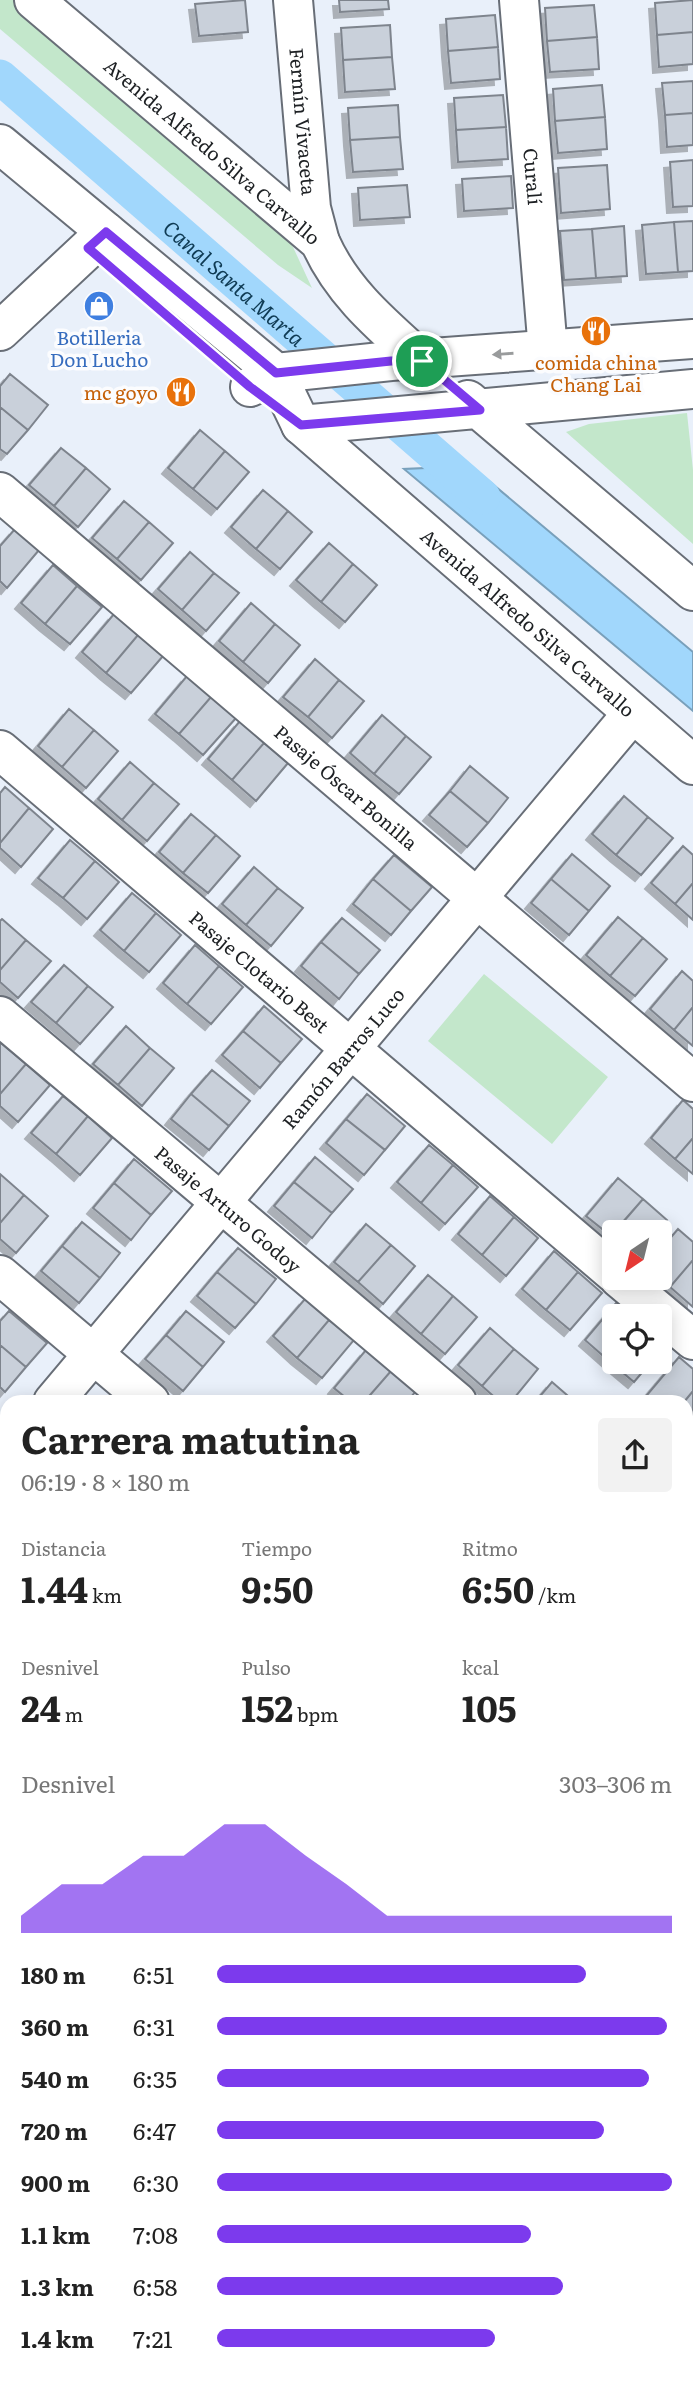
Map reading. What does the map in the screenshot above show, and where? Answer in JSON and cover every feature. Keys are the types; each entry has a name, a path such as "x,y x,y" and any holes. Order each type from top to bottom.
{"street":[{"name":"Avenida Alfredo Silva Carvallo","path":"34,0 63,13 320,242 330,265 407,361 463,411 693,591"},
{"name":"Fermín Vivaceta","path":"293,0 311,208 320,242"},
{"name":"Curalí","path":"519,0 548,351"},
{"name":"Avenida Alfredo Silva Carvallo","path":"0,144 97,240"},
{"name":"Avenida Alfredo Silva Carvallo","path":"0,176 97,240 275,377 301,425 693,765"},
{"path":"0,331 97,240"},
{"path":"275,377 407,361 693,339"},
{"path":"301,425 693,389"},
{"name":"Pasaje Óscar Bonilla","path":"0,492 693,1082"},
{"name":"Ramón Barros Luco","path":"59,1395 632,714"},
{"name":"Pasaje Clotario Best","path":"0,750 602,1263"},
{"name":"Pasaje Arturo Godoy","path":"0,1016 449,1395"},
{"path":"0,1275 141,1395"},
{"path":"633,1290 693,1340"}],"green space":[{"path":"0,0 17,0 273,219 293,247 312,288 278,265 0,29"},
{"path":"687,413 693,470 693,544 566,432 589,424"},
{"path":"484,974 608,1077 552,1144 428,1041"}],"water":[{"path":"471,466 693,652 693,711 404,469"}],"building":[{"path":"245,0 248,32 199,36 195,4"},
{"path":"339,0 388,0 389,9 340,12"},
{"path":"693,0 693,32 657,35 655,3"},
{"path":"594,5 597,37 547,41 545,8"},
{"path":"495,15 498,47 448,51 446,19"},
{"path":"390,25 392,57 343,60 341,28"},
{"path":"693,32 693,64 659,67 657,35"},
{"path":"597,37 599,69 550,72 547,41"},
{"path":"498,47 500,79 451,83 448,51"},
{"path":"392,57 395,89 345,92 343,60"},
{"path":"693,81 693,113 665,115 662,83"},
{"path":"602,85 605,117 555,121 553,89"},
{"path":"503,95 506,127 456,130 454,98"},
{"path":"398,105 400,137 350,140 348,108"},
{"path":"693,113 693,145 667,147 665,115"},
{"path":"605,117 607,149 558,153 555,121"},
{"path":"506,127 508,159 458,162 456,130"},
{"path":"400,137 403,169 353,172 350,140"},
{"path":"693,160 693,206 673,207 670,162"},
{"path":"607,165 610,209 561,213 558,168"},
{"path":"511,176 513,208 464,211 462,179"},
{"path":"407,185 410,217 360,220 358,188"},
{"path":"693,221 693,271 678,272 674,222"},
{"path":"674,222 678,272 646,274 642,225"},
{"path":"624,226 627,276 596,278 592,229"},
{"path":"592,229 596,278 564,280 560,231"},
{"path":"10,374 48,405 28,430 0,407 0,386"},
{"path":"0,407 28,430 7,454 0,449"},
{"path":"200,430 225,451 193,489 168,468"},
{"path":"61,448 86,468 54,506 29,485"},
{"path":"225,451 249,472 217,509 193,489"},
{"path":"86,468 110,489 78,527 54,506"},
{"path":"263,490 288,511 256,549 231,527"},
{"path":"124,501 149,522 117,559 92,538"},
{"path":"288,511 312,532 280,569 256,549"},
{"path":"149,522 173,543 141,580 117,559"},
{"path":"15,529 39,550 7,588 0,581 0,546"},
{"path":"329,543 353,564 321,602 296,580"},
{"path":"190,552 214,573 182,610 158,589"},
{"path":"353,564 377,585 345,622 321,602"},
{"path":"53,565 77,586 45,624 21,603"},
{"path":"214,573 239,593 206,631 182,610"},
{"path":"77,586 102,607 70,644 45,624"},
{"path":"251,603 275,624 243,662 219,641"},
{"path":"114,614 138,635 106,673 82,652"},
{"path":"275,624 300,645 268,683 243,662"},
{"path":"138,635 163,656 131,693 106,673"},
{"path":"315,659 339,680 308,717 283,697"},
{"path":"187,676 211,697 179,734 155,714"},
{"path":"339,680 364,701 332,738 308,717"},
{"path":"211,697 236,718 203,755 179,734"},
{"path":"69,709 94,730 62,767 38,746"},
{"path":"382,715 406,736 374,774 350,753"},
{"path":"240,721 264,743 232,780 208,759"},
{"path":"94,730 118,751 86,788 62,767"},
{"path":"406,736 431,757 399,794 374,774"},
{"path":"264,743 288,763 256,801 232,780"},
{"path":"130,762 154,783 122,820 98,799"},
{"path":"470,766 508,798 488,823 450,791"},
{"path":"154,783 179,804 147,841 122,820"},
{"path":"5,787 29,808 0,843 0,793"},
{"path":"450,791 488,823 467,847 429,815"},
{"path":"624,796 648,817 616,855 592,834"},
{"path":"29,808 53,829 21,867 0,848 0,843"},
{"path":"191,814 216,835 183,873 159,852"},
{"path":"648,817 673,838 641,875 616,855"},
{"path":"216,835 240,856 208,893 183,873"},
{"path":"70,840 95,861 63,898 38,878"},
{"path":"683,846 693,855 693,883 675,904 651,883"},
{"path":"572,854 610,886 589,911 551,879"},
{"path":"394,855 432,887 411,911 373,879"},
{"path":"95,861 119,882 87,919 63,898"},
{"path":"254,867 278,888 246,925 222,904"},
{"path":"373,879 411,911 391,935 353,904"},
{"path":"551,879 589,911 569,935 531,903"},
{"path":"693,883 693,920 675,904"},
{"path":"278,888 303,908 271,946 246,925"},
{"path":"132,893 156,913 124,951 100,930"},
{"path":"156,913 181,935 149,972 124,951"},
{"path":"618,917 643,938 610,976 586,955"},
{"path":"342,918 380,950 359,974 321,942"},
{"path":"2,919 26,940 0,970 0,921"},
{"path":"643,938 667,959 635,996 610,976"},
{"path":"26,940 51,961 18,998 0,982 0,970"},
{"path":"321,942 359,974 339,999 301,966"},
{"path":"195,945 219,966 187,1004 163,983"},
{"path":"64,965 88,986 56,1023 31,1002"},
{"path":"219,966 243,987 211,1024 187,1004"},
{"path":"682,971 693,981 693,1007 674,1030 650,1009"},
{"path":"88,986 113,1007 80,1044 56,1023"},
{"path":"264,1006 302,1039 281,1063 243,1031"},
{"path":"693,1007 693,1046 674,1030"},
{"path":"126,1026 150,1048 118,1085 93,1064"},
{"path":"243,1031 281,1063 260,1088 222,1055"},
{"path":"0,1044 26,1064 0,1094"},
{"path":"150,1048 174,1068 142,1106 118,1085"},
{"path":"26,1064 50,1085 18,1122 0,1106 0,1094"},
{"path":"212,1070 250,1101 229,1126 191,1094"},
{"path":"191,1094 229,1126 209,1150 171,1119"},
{"path":"367,1094 405,1126 385,1150 346,1119"},
{"path":"63,1096 88,1116 56,1154 31,1133"},
{"path":"683,1100 693,1109 693,1138 675,1159 651,1138"},
{"path":"88,1116 112,1138 80,1175 56,1154"},
{"path":"346,1119 385,1150 364,1175 326,1143"},
{"path":"693,1138 693,1174 675,1159"},
{"path":"429,1145 453,1165 421,1203 397,1182"},
{"path":"315,1157 353,1189 332,1213 294,1182"},
{"path":"134,1159 172,1191 151,1215 114,1183"},
{"path":"453,1165 478,1187 445,1224 421,1203"},
{"path":"0,1174 24,1195 0,1223"},
{"path":"618,1178 643,1199 625,1220 602,1220 602,1229 586,1216"},
{"path":"294,1182 332,1213 312,1238 274,1206"},
{"path":"114,1183 151,1215 131,1240 93,1208"},
{"path":"24,1195 48,1216 16,1253 0,1239 0,1223"},
{"path":"490,1196 514,1217 482,1255 458,1234"},
{"path":"643,1199 667,1220 625,1220"},
{"path":"514,1217 538,1238 506,1276 482,1255"},
{"path":"82,1222 120,1253 100,1278 62,1246"},
{"path":"366,1224 391,1245 358,1282 334,1262"},
{"path":"678,1229 693,1242 693,1260 672,1285 672,1236"},
{"path":"391,1245 415,1266 383,1304 358,1282"},
{"path":"62,1246 100,1278 79,1303 41,1271"},
{"path":"238,1248 276,1279 256,1304 217,1272"},
{"path":"554,1251 578,1272 546,1310 522,1289"},
{"path":"693,1260 693,1307 672,1289 672,1285"},
{"path":"217,1272 256,1304 235,1328 197,1296"},
{"path":"578,1272 602,1293 570,1330 546,1310"},
{"path":"428,1275 453,1296 421,1334 396,1312"},
{"path":"453,1296 477,1317 445,1354 421,1334"},
{"path":"305,1299 329,1320 297,1358 273,1336"},
{"path":"9,1311 47,1343 26,1367 0,1345 0,1321"},
{"path":"186,1311 224,1342 203,1367 166,1335"},
{"path":"329,1320 354,1340 322,1378 297,1358"},
{"path":"602,1320 602,1355 585,1340"},
{"path":"490,1328 514,1349 482,1386 458,1365"},
{"path":"166,1335 203,1367 183,1391 145,1359"},
{"path":"0,1345 26,1367 5,1392 0,1387"},
{"path":"514,1349 538,1369 517,1395 492,1395 482,1386"},
{"path":"366,1350 391,1371 370,1395 342,1395 334,1388"},
{"path":"679,1357 693,1369 693,1391 690,1395 647,1395 665,1374 672,1374 672,1365"},
{"path":"391,1371 415,1392 413,1395 370,1395"},
{"path":"624,1374 641,1374 634,1382"},
{"path":"552,1382 567,1395 541,1395"}],"waterway":[{"name":"Canal Santa Marta","path":"0,77 483,497"}],"place":[{"name":"Botilleria Don Lucho","path":"99,306"},
{"name":"comida china Chang Lai","path":"596,331"},
{"name":"mc goyo","path":"181,392"}],"route":[{"path":"106,232 276,373 391,361 422,361 480,410 301,425 250,387 88,248 106,232"}]}
